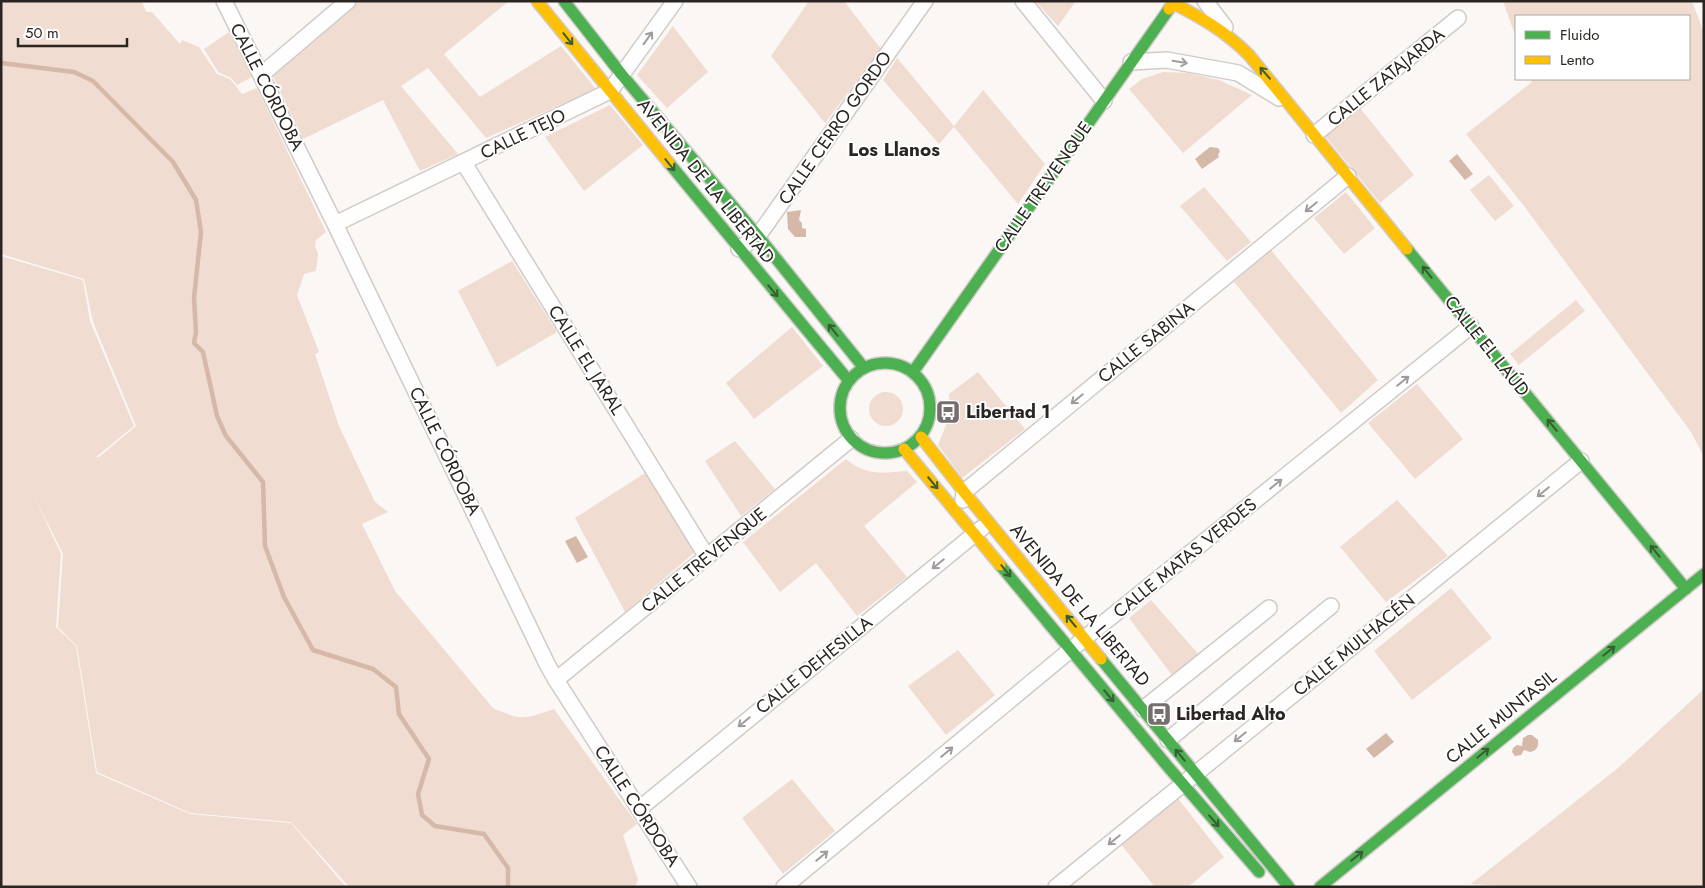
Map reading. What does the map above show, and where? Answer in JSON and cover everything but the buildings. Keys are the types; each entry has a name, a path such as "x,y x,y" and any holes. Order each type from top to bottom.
{"street":[{"name":"CALLE CÓRDOBA","path":"224,1 336,224 556,680 689,887"},
{"path":"261,75 348,1"},
{"name":"AVENIDA DE LA LIBERTAD","path":"537,1 849,381"},
{"name":"AVENIDA DE LA LIBERTAD","path":"564,1 622,75 758,236 864,368"},
{"name":"CALLE TEJO","path":"336,224 610,91 675,1"},
{"name":"CALLE CERRO GORDO","path":"739,249 758,236 925,1"},
{"path":"1023,1 1104,101"},
{"name":"CALLE EL LAÚD","path":"1205,1 1238,44 1274,84 1686,589"},
{"name":"CALLE TREVENQUE","path":"913,372 1173,2"},
{"name":"CALLE EL LAÚD","path":"1173,2 1208,21 1238,44"},
{"name":"CALLE ZATAJARDA","path":"1314,135 1458,18"},
{"name":"CALLE EL LAÚD","path":"1131,62 1167,60 1238,73 1289,104"},
{"name":"CALLE EL JARAL","path":"464,163 707,557"},
{"name":"CALLE SABINA","path":"964,492 1348,176"},
{"name":"CALLE MATAS VERDES","path":"784,887 1070,650 1471,326"},
{"path":"889,363 902,366 913,372 923,383 929,396 931,410 928,424 921,437 904,449 896,452 881,453 866,449 852,439 841,418 840,405 843,392 849,381 864,368 876,364 889,363"},
{"name":"AVENIDA DE LA LIBERTAD","path":"921,437 988,522 1289,887"},
{"name":"CALLE TREVENQUE","path":"556,680 852,439"},
{"name":"AVENIDA DE LA LIBERTAD","path":"904,449 1182,784 1265,880"},
{"name":"CALLE MULHACÉN","path":"1056,887 1581,461"},
{"path":"961,516 964,492"},
{"name":"CALLE DEHESILLA","path":"639,809 988,522"},
{"name":"CALLE MUNTASIL","path":"1320,887 1704,574"},
{"path":"1168,740 1331,606"},
{"path":"1142,709 1270,608"}],"shaded area":[{"path":"1,1 142,1 146,12 152,12 180,44 182,40 199,47 217,74 230,79 242,94 257,88 326,232 316,240 315,246 318,254 316,271 304,274 297,295 319,352 315,354 339,426 375,502 388,512 362,524 395,591 493,708 517,717 529,717 554,709 637,824 623,835 638,880 635,887 349,887 291,822 190,813 97,772 77,646 58,627 63,554 34,496 61,554 56,627 76,646 96,773 190,814 291,823 346,887 1,887 1,256 83,280 90,321 134,426 96,457 99,457 136,426 93,322 84,279 1,254"},
{"path":"360,1 509,1 444,54 480,97 561,46 596,89 486,138 428,68 401,86 458,154 420,171 383,100 303,139 272,74"},
{"path":"809,1 844,1 881,49 825,123 771,56"},
{"path":"1035,1 1076,1 1058,26"},
{"path":"1503,1 1692,1 1704,33 1704,457 1691,432 1521,202 1466,134 1532,82 1531,80 1690,80 1690,15 1515,15 1515,35"},
{"path":"673,26 708,72 667,108 637,75"},
{"path":"229,32 252,77 237,85 231,78 218,72 204,49"},
{"path":"897,58 954,126 983,90 1045,164 1018,204 954,127 939,144 883,80"},
{"path":"1163,72 1188,73 1219,80 1252,95 1183,153 1129,89 1142,79"},
{"path":"610,105 643,145 584,191 545,137"},
{"path":"1360,108 1414,175 1380,203 1325,136"},
{"path":"1210,147 1218,148 1220,151 1219,157 1202,169 1195,159"},
{"path":"1457,154 1473,174 1465,180 1449,161"},
{"path":"1489,175 1514,206 1495,221 1470,190"},
{"path":"1204,187 1251,242 1227,261 1180,206"},
{"path":"1346,192 1375,228 1344,254 1314,218"},
{"path":"801,210 799,220 802,223 802,228 806,229 806,237 795,237 788,229 787,212"},
{"path":"1271,250 1378,380 1341,413 1234,282"},
{"path":"512,261 557,332 497,367 458,291"},
{"path":"1576,300 1585,311 1519,365 1510,354"},
{"path":"792,327 823,366 754,419 726,383"},
{"path":"978,372 1025,429 962,478 938,445 950,415 949,394"},
{"path":"1417,384 1463,439 1415,479 1368,423"},
{"path":"886,392 893,393 898,397 902,402 902,416 898,421 893,425 886,426 879,425 874,421 870,416 869,409 870,402 874,397 879,393"},
{"path":"735,441 775,489 741,516 705,461"},
{"path":"846,459 868,471 882,473 907,471 917,482 864,526 907,577 857,616 816,563 780,592 743,542"},
{"path":"645,473 695,552 625,612 575,518"},
{"path":"1397,500 1448,556 1386,602 1340,547"},
{"path":"576,536 588,557 577,563 565,541"},
{"path":"1451,588 1492,638 1412,700 1374,651"},
{"path":"1151,600 1201,657 1174,678 1129,618"},
{"path":"958,650 995,695 946,735 908,686"},
{"path":"1704,689 1704,887 1517,887 1471,884 1618,768"},
{"path":"1386,733 1394,742 1374,758 1366,749"},
{"path":"1532,735 1538,740 1537,748 1530,752 1524,750 1521,755 1515,756 1512,752 1513,748 1517,745 1522,746 1523,738"},
{"path":"792,779 835,831 783,874 742,818"},
{"path":"1176,796 1224,857 1188,887 1155,887 1119,842"}],"waterway":[{"path":"1,63 74,72 93,81 173,162 196,200 201,232 194,298 196,332 194,343 203,352 217,416 226,436 263,482 265,546 284,597 313,650 373,669 396,687 399,714 429,759 418,794 422,815 435,826 484,834 508,868 508,887"}],"traffic: fast":[{"path":"564,1 622,75 758,236 864,368"},
{"path":"913,372 1169,9"},
{"path":"669,163 849,381"},
{"path":"1407,249 1686,589"},
{"path":"885,363 902,366 917,376 927,391 930,408 927,425 917,440 902,450 885,453 868,450 853,440 843,425 840,408 843,391 853,376 868,366 885,363"},
{"path":"1000,565 1169,768 1259,872"},
{"path":"1320,887 1704,574"},
{"path":"1101,659 1289,887"}],"traffic: slow":[{"path":"537,1 669,163"},
{"path":"1169,9 1173,3 1194,14 1222,32 1249,55 1407,249"},
{"path":"921,437 1101,659"},
{"path":"904,449 1000,565"}],"place":[{"name":"Libertad 1","path":"948,412"},
{"name":"Libertad Alto","path":"1159,714"}],"district":[{"name":"Los Llanos","path":"894,149"}]}
